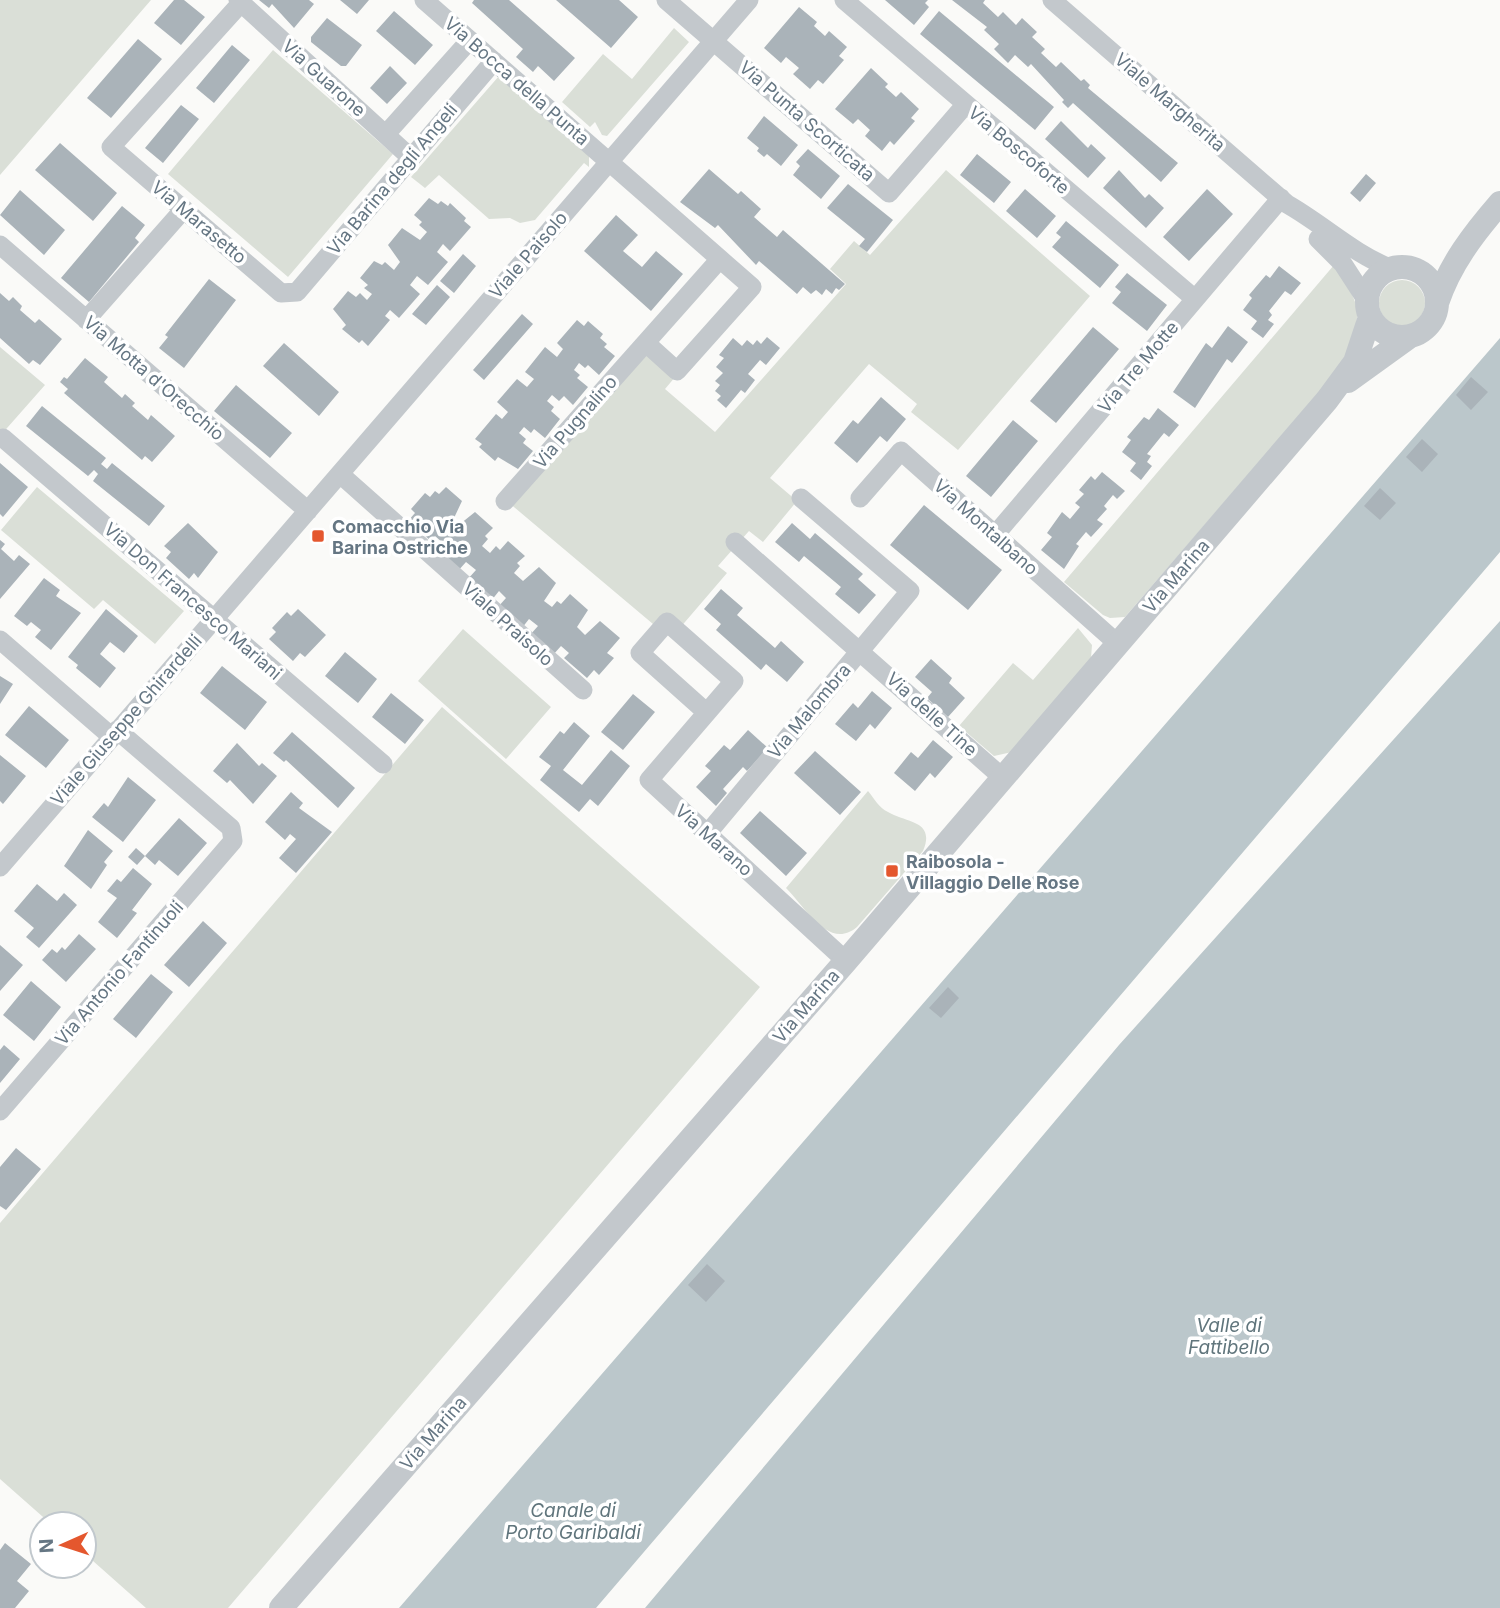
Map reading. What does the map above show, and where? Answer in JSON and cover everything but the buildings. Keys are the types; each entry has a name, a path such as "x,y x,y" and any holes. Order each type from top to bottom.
{"street":[{"name":"Via Bocca della Punta","path":"424,0 751,287 677,371 646,342"},
{"name":"Via Punta Scorticata","path":"666,0 889,193 966,104"},
{"name":"Viale Paisolo","path":"308,511 749,0"},
{"name":"Via Boscoforte","path":"844,0 1195,299"},
{"name":"Viale Margherita","path":"1052,0 1284,201 1313,219 1356,253 1397,268"},
{"name":"Via Guarone","path":"240,1 410,157"},
{"name":"Via Marasetto","path":"240,1 111,147 281,293 289,294"},
{"path":"386,134 470,40"},
{"name":"Via Barina degli Angeli","path":"289,294 297,292 494,61"},
{"name":"Viale Margherita","path":"1284,201 1303,226 1343,264 1369,309"},
{"name":"Via Tre Motte","path":"995,535 1195,299 1284,201"},
{"path":"1472,235 1443,254 1397,268 1374,281 1369,309 1386,334 1409,337 1429,325 1450,270 1472,235 1500,203"},
{"path":"86,320 184,209"},
{"name":"Via Motta d'Orecchio","path":"0,245 308,511"},
{"name":"Via Pugnalino","path":"505,501 720,258"},
{"path":"1397,268 1413,269 1426,277 1434,289 1437,303"},
{"name":"Via Marina","path":"281,1608 846,961 1327,400 1355,362 1369,309"},
{"name":"Via Marina","path":"1327,400 1362,368 1409,337"},
{"name":"Via Don Francesco Mariani","path":"3,438 383,764"},
{"name":"Via Montalbano","path":"860,498 901,451 1118,644"},
{"name":"Viale Praisolo","path":"340,474 583,690"},
{"path":"802,498 910,591 860,650"},
{"name":"Viale Giuseppe Ghirardelli","path":"0,867 308,511"},
{"name":"Via Malombra","path":"707,834 860,650 736,542"},
{"path":"667,622 734,681 706,712 640,653 667,622"},
{"path":"0,640 115,734"},
{"name":"Via delle Tine","path":"860,650 1003,778"},
{"name":"Via Marano","path":"706,712 649,780 846,961"},
{"name":"Via Antonio Fantinuoli","path":"0,1111 233,841 231,828 115,734"}],"shaded area":[{"path":"0,0 151,0 0,175"},
{"path":"674,28 689,42 607,136 602,135 595,122 590,127 562,102 603,54 632,79"},
{"path":"273,50 393,154 288,277 168,174"},
{"path":"499,76 589,154 589,167 584,163 535,220 520,223 510,218 489,219 439,175 425,188 411,177"},
{"path":"946,170 1090,296 958,450 911,412 917,404 869,364 770,478 797,501 763,542 749,531 718,566 727,573 679,629 653,624 508,502 644,347 676,376 665,389 715,432 846,284 830,269 854,241 870,255"},
{"path":"1334,265 1350,291 1357,309 1348,359 1125,617 1110,618 1103,615 1064,582"},
{"path":"1402,280 1418,287 1425,303 1418,319 1402,326 1386,319 1379,303 1386,287"},
{"path":"0,347 45,385 0,436"},
{"path":"37,487 184,611 155,644 103,600 94,609 1,530"},
{"path":"1078,628 1092,645 1091,658 1012,752 994,756 959,726 1013,663 1033,680"},
{"path":"463,629 551,707 506,759 418,681"},
{"path":"442,707 760,987 228,1608 146,1608 98,1565 98,1510 35,1510 0,1479 0,1223"},
{"path":"868,791 885,810 922,828 926,833 926,841 923,851 857,927 847,933 837,934 818,924 786,888"}],"water":[{"name":"Canale di Porto Garibaldi","path":"1500,338 1500,552 596,1608 399,1608"},
{"name":"Valle di Fattibello","path":"1500,621 1500,1608 645,1608 1119,1045"}],"place":[{"name":"Comacchio Via Barina Ostriche","path":"318,536"},
{"name":"Raibosola - Villaggio Delle Rose","path":"892,871"}]}
